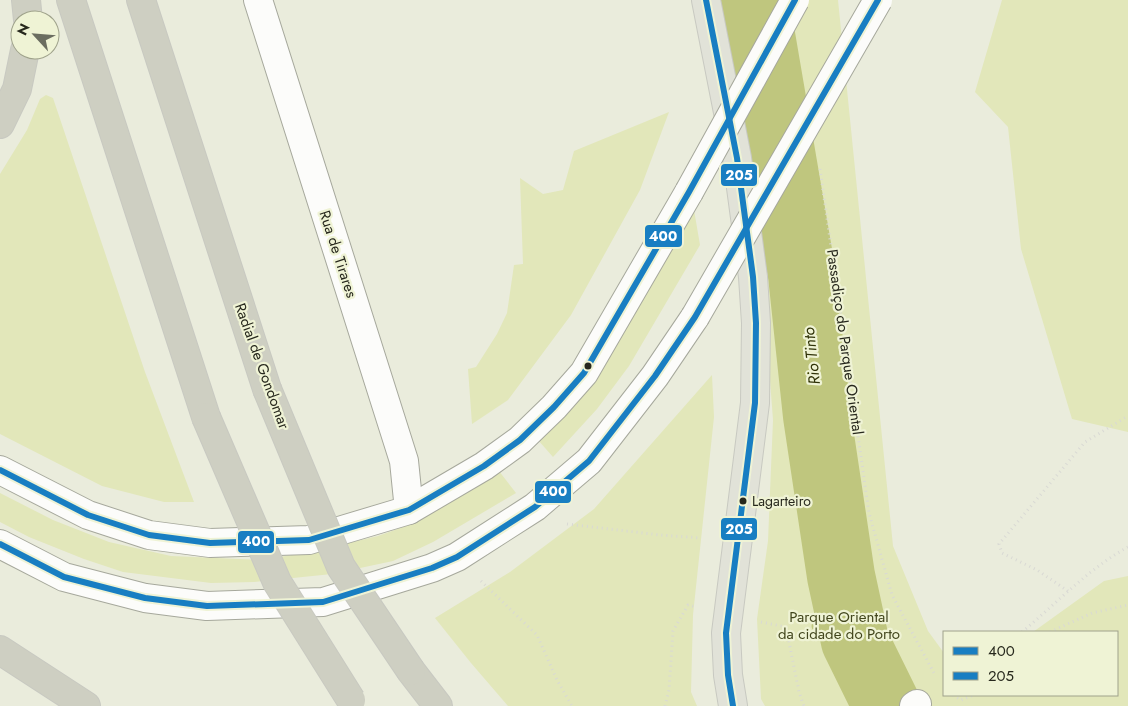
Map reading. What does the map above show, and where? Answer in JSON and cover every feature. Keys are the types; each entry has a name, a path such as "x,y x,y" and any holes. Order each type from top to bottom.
{"highway":[{"path":"72,0 206,418 278,582 354,703"},
{"name":"Radial de Gondomar","path":"141,0 267,389 342,567 412,671 438,706"},
{"path":"0,124 16,89 23,60"},
{"path":"0,650 86,706"}],"main road":[{"name":"Rua de Tirares","path":"258,0 404,461 409,510"},
{"path":"706,0 737,158 754,277 756,323 754,403 726,633 728,675 733,706"},
{"path":"0,470 88,515 149,535 210,543 309,540 409,510 484,466 520,440 554,408 584,373 795,0"},
{"path":"0,544 64,577 146,598 207,606 322,602 432,568 457,557 535,507 589,461 655,376 695,317 878,0"}],"path":[{"name":"Passadiço do Parque Oriental","path":"819,164 869,513 892,595 934,674"},
{"path":"1068,591 1037,570 1002,553 999,544 1085,442 1128,416"},
{"path":"535,507 552,521 577,526 702,538"},
{"path":"1023,631 1068,591 1113,555 1128,547"},
{"path":"457,557 537,635 556,680 572,706"},
{"path":"1052,631 1092,613 1128,604"},
{"path":"955,696 961,700 971,696"}],"green space":[{"name":"Parque Oriental da cidade do Porto","path":"741,0 838,0 893,546 928,631 943,652 943,696 1118,696 1118,631 1034,631 1104,581 1128,576 1128,706 765,706 761,699 757,619 768,541 773,420"},
{"path":"1002,0 1128,0 1128,432 1072,419 1021,249 1008,127 975,92"},
{"path":"46,95 53,98 145,372 194,502 164,502 102,486 0,434 0,174 27,130 40,99"},
{"path":"669,112 640,190 571,315 508,400 472,424 468,369 476,367 497,334 507,313 514,265 523,264 520,178 543,194 563,190 574,151"},
{"path":"693,204 700,245 629,366 597,409 553,457 538,440"},
{"path":"712,375 714,417 693,615 691,692 697,706 508,706 435,618 510,572 594,509"},
{"path":"499,471 516,493 433,542 393,561 332,574 254,582 211,583 123,572 29,537 0,522 0,493 53,520 109,542 171,556 262,560 315,551 378,536 406,526 474,489"}],"waterway":[{"name":"Rio Tinto","path":"755,0 802,275 817,416 841,576 855,641 887,706"},
{"path":"817,626 855,641"}],"transit line":[{"name":"205","path":"706,0 737,158 753,277 756,323 755,403 726,633 728,675 733,706"},
{"name":"400","path":"0,470 88,515 149,535 210,543 309,540 409,510 484,466 520,440 554,407 584,373 689,192 795,0"},
{"name":"400","path":"0,544 64,577 145,598 207,606 323,602 432,568 457,557 535,507 589,461 655,376 695,317 878,0"}],"place":[{"name":"Lagarteiro","path":"743,501"}]}
